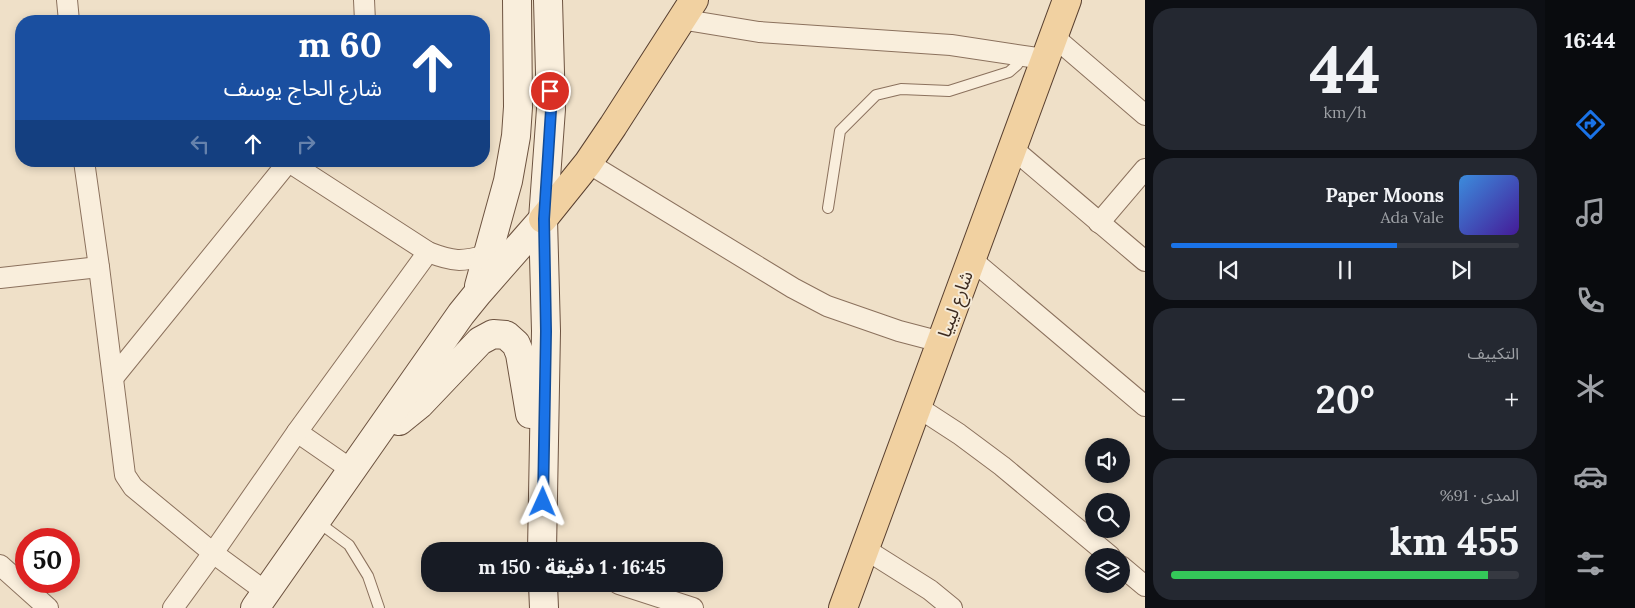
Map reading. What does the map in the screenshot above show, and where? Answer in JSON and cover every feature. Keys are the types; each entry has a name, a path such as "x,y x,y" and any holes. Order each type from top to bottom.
{"main road":[{"path":"478,293 508,181 516,136 518,106 516,0"},
{"path":"542,542 546,331 544,219 551,110 548,0"},
{"name":"شارع ليبيا","path":"843,608 1012,148 1040,50 1067,0"},
{"path":"261,600 368,446 478,293 544,219 588,163 687,10"},
{"path":"368,446 420,404 480,341 493,334 506,335 516,344 520,354 543,485"},
{"path":"543,592 544,608"}],"street":[{"path":"69,0 69,15"},
{"path":"364,0 365,15"},
{"path":"687,10 759,32 1040,50 1145,115"},
{"path":"1012,148 1145,261"},
{"path":"588,163 794,288 828,306 899,331 941,342"},
{"path":"85,167 126,475 133,487 213,553 261,600"},
{"path":"112,378 285,167"},
{"path":"297,167 428,252 448,260 461,261 487,255"},
{"path":"1099,223 1145,170"},
{"path":"172,608 428,252"},
{"path":"971,259 1145,406"},
{"path":"0,278 99,267"},
{"path":"916,406 959,434 1002,466 1100,548"},
{"path":"297,432 352,470"},
{"path":"865,549 930,590 952,608"},
{"path":"0,565 48,608"},
{"path":"1130,574 1145,586"},
{"path":"643,592 692,608"}],"lane":[{"path":"828,208 840,131 876,95 901,89 949,91 1009,72 1040,50"},
{"path":"317,521 349,546 368,576 379,608"}],"route":[{"path":"543,502 546,331 544,219 551,110 550,91"}]}
